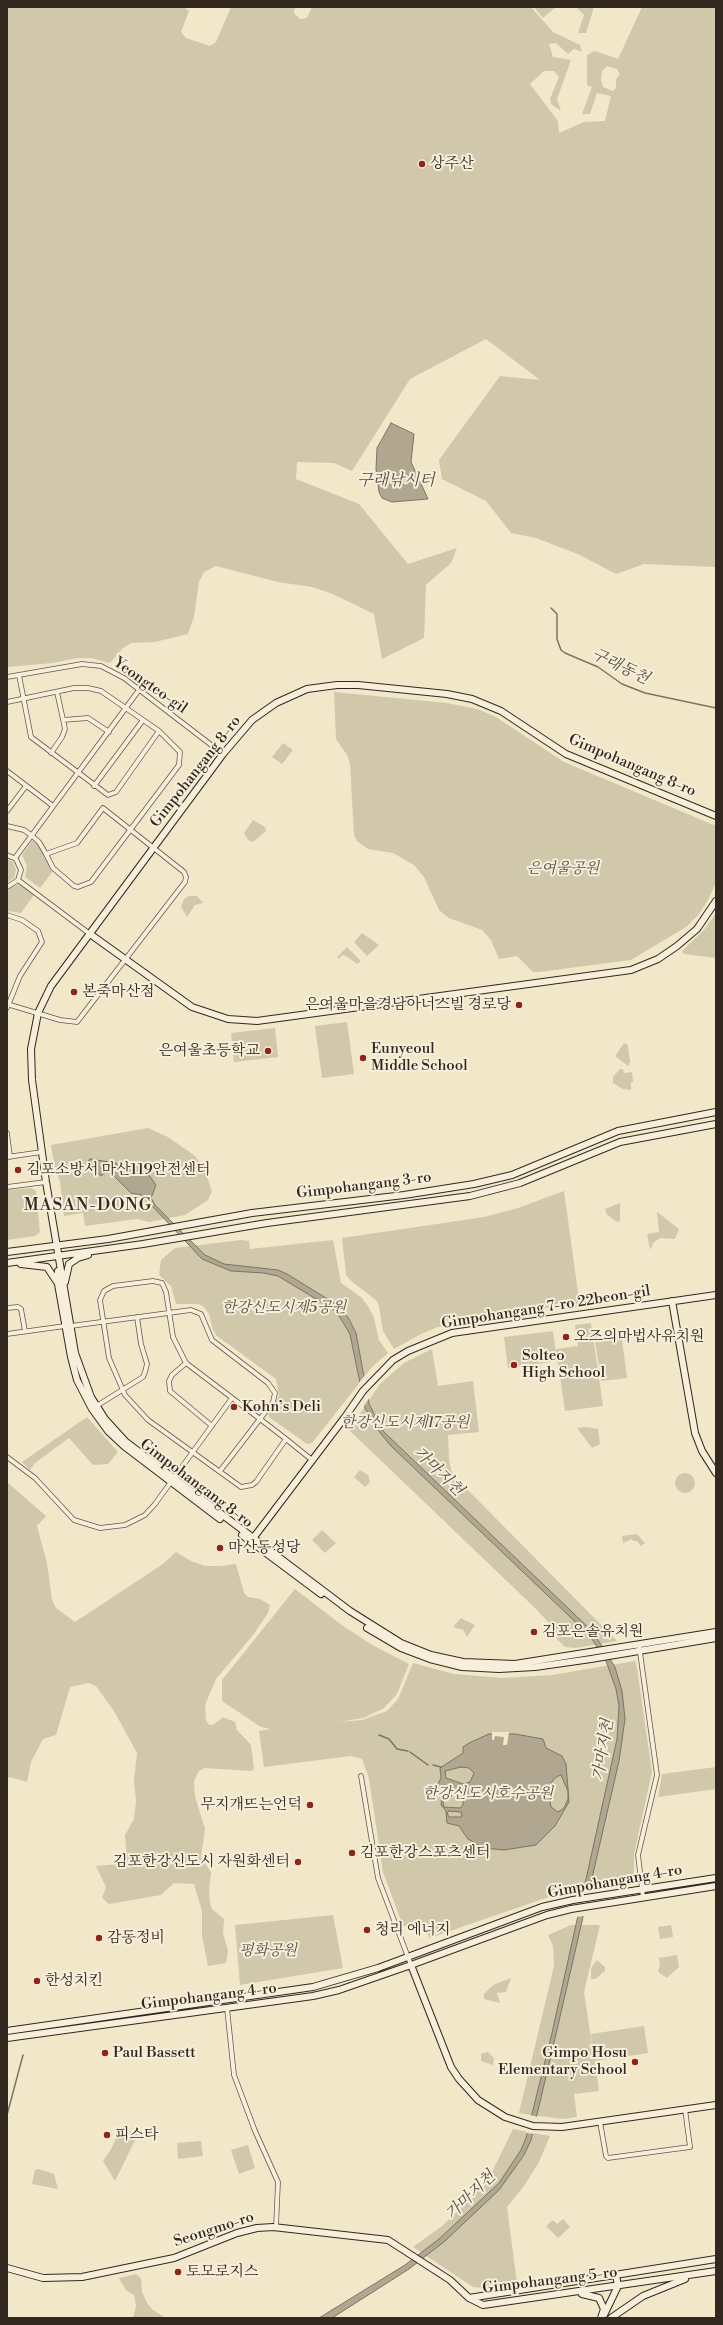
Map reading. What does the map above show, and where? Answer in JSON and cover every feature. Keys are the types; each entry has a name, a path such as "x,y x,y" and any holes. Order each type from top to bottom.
{"street":[{"name":"Yeongteo-gil","path":"7,677 67,666 93,664 116,673 223,754"},
{"path":"19,675 32,737 94,786 108,795 114,794 159,731"},
{"name":"Gimpohangang 8-ro","path":"639,1648 535,1667 499,1669 462,1667 430,1660 401,1648 374,1633 172,1480 124,1446 108,1430 77,1380 61,1285 57,1244 42,1152 31,1064 32,1034 38,1013 52,986 223,754 252,720 276,703 307,689 337,685 358,685 447,694 472,699 501,711 566,754 716,816"},
{"path":"7,702 79,688 94,689 107,694 159,731 178,748 180,761 91,882 78,887 53,868 39,842 31,834 24,830 7,826"},
{"path":"15,858 31,834 109,732 139,690"},
{"path":"51,753 64,733 63,720 57,692"},
{"path":"63,720 88,718 109,732"},
{"path":"94,786 143,720"},
{"path":"7,772 53,806"},
{"path":"7,812 26,786"},
{"path":"7,915 22,920 38,931 42,942 20,976 7,1005 71,1023 76,1022 185,882 184,872 103,808 77,843 46,854"},
{"path":"7,855 15,858 21,870 18,880 7,887"},
{"path":"18,880 182,1001 201,1011 228,1019 257,1020 631,970 658,959 677,946 696,929 716,901"},
{"name":"Gimpohangang 3-ro","path":"7,1252 57,1244 108,1239 252,1212 404,1195 474,1184 512,1175 618,1131 716,1112"},
{"name":"Gimpohangang 3-ro","path":"7,1263 168,1240 267,1223 440,1201 494,1190 620,1142 716,1124"},
{"path":"7,1133 9,1157 42,1152"},
{"path":"7,1187 46,1182"},
{"path":"61,1285 67,1270 73,1261 103,1250"},
{"path":"7,1263 47,1267 61,1285"},
{"path":"286,1439 252,1485 244,1487 238,1486 220,1471 191,1453 148,1420 136,1408 122,1389 108,1358 100,1300 104,1291 113,1286 157,1281 166,1292 173,1337 186,1362 286,1439 312,1460"},
{"name":"Gimpohangang 7-ro 22beon-gil","path":"252,1540 374,1377 408,1351 423,1343 452,1333 716,1295"},
{"path":"672,1301 694,1429 702,1451 716,1473"},
{"path":"7,1308 18,1307 21,1309 25,1331"},
{"path":"7,1334 170,1312 191,1310 201,1314 212,1340 272,1386 275,1393 274,1400 220,1471"},
{"path":"94,1408 143,1377 147,1368 140,1344 137,1317"},
{"path":"186,1362 172,1375 169,1381 170,1391 212,1426"},
{"path":"7,1457 35,1478 68,1515 82,1523 100,1528 125,1525 145,1515 232,1398"},
{"path":"639,1648 716,1632"},
{"path":"639,1648 716,1638"},
{"path":"639,1648 657,1775 638,1855 643,1897"},
{"path":"361,1776 378,1878 442,2046 459,2079 478,2100 490,2108 521,2122 547,2127 600,2122 716,2105"},
{"name":"Gimpohangang 4-ro","path":"7,2031 313,1987 339,1981 408,1957 542,1907 573,1900 716,1878"},
{"name":"Gimpohangang 4-ro","path":"7,2038 325,1993 411,1965 537,1918 571,1909 716,1886"},
{"name":"Seongmo-ro","path":"7,2268 43,2278 82,2277 174,2258 237,2233 257,2228 276,2227 278,2182 255,2131 234,2075 227,2008"},
{"path":"600,2122 606,2156 608,2158 690,2147 685,2110"},
{"path":"276,2227 380,2239 394,2243 455,2284 470,2298"},
{"name":"Gimpohangang 5-ro","path":"470,2298 716,2259"},
{"name":"Gimpohangang 5-ro","path":"470,2298 479,2304 488,2305 716,2271"},
{"path":"610,2318 643,2296 697,2274"},
{"path":"602,2318 618,2286 616,2275"},
{"path":"568,2293 594,2295 599,2298 604,2309 602,2318"}],"green space":[{"path":"7,7 184,7 189,11 181,32 186,38 210,46 216,42 231,7 295,7 294,13 300,19 307,18 312,7 531,7 553,32 580,45 582,52 574,49 568,54 556,43 549,44 553,57 571,60 557,99 561,111 551,104 550,99 559,77 554,71 544,71 530,84 558,121 559,133 584,122 605,121 611,96 597,93 590,114 582,114 592,87 587,85 587,55 595,51 618,59 642,7 716,7 715,567 644,564 616,574 580,555 536,538 511,533 486,501 442,479 439,460 500,376 540,380 486,339 410,379 352,471 334,463 297,462 296,479 359,504 408,564 457,548 451,563 426,585 424,638 382,659 374,614 333,594 312,587 278,582 216,566 204,572 199,582 194,617 188,634 155,642 131,643 123,648 110,663 91,658 77,658 53,663 7,667","holes":["607,66 617,69 620,74 616,79 616,88 613,91 603,87 601,80 602,71"]},
{"path":"534,7 556,7 543,18"},
{"path":"576,7 594,7 586,33 578,33 584,15"},
{"name":"은여울공원","path":"334,692 447,703 477,709 496,717 564,762 716,826 716,882 708,900 699,914 686,927 631,960 533,972 517,956 499,959 491,940 482,930 449,918 439,910 424,877 414,865 393,853 368,849 357,841 354,835 350,764 347,755 336,739"},
{"path":"283,743 293,750 282,764 272,757"},
{"path":"253,820 265,827 266,831 253,842 248,840 244,833"},
{"path":"37,840 53,871 40,888 25,877 27,866 22,855 32,841"},
{"path":"7,859 13,862 16,870 14,878 7,882"},
{"path":"20,884 34,895 21,913 7,911 7,888"},
{"path":"189,896 197,896 203,903 195,905 187,917 181,907 184,899"},
{"path":"716,913 716,958 684,954 682,951 704,930"},
{"path":"362,933 379,945 367,956 354,942"},
{"path":"347,947 361,961 357,964 346,956 342,955 339,959 337,957"},
{"path":"347,1022 354,1074 322,1078 315,1026"},
{"path":"275,1028 278,1057 234,1062 231,1033"},
{"path":"624,1043 628,1045 630,1062 628,1066 615,1056"},
{"path":"620,1069 623,1069 624,1073 632,1072 633,1082 631,1082 631,1090 623,1089 613,1083 613,1077"},
{"path":"148,1128 168,1137 195,1156 205,1171 212,1191 208,1200 185,1215 149,1222 137,1219 85,1226 83,1213 64,1216 60,1181 55,1168 51,1145"},
{"path":"31,1188 36,1191 40,1232 35,1236 7,1240 7,1190"},
{"path":"564,1191 580,1307 546,1308 500,1319 438,1327 423,1333 394,1349 383,1331 379,1306 376,1300 351,1281 346,1275 342,1238 484,1217 518,1208"},
{"path":"620,1203 620,1221 617,1222 607,1215 605,1209"},
{"path":"657,1212 679,1229 675,1239 660,1238 654,1242 650,1250 647,1234 659,1232"},
{"name":"한강신도시제5공원","path":"241,1240 249,1241 250,1249 333,1240 341,1283 361,1297 368,1306 374,1318 379,1340 388,1353 372,1367 312,1443 307,1444 269,1417 268,1412 279,1396 276,1379 217,1336 213,1330 209,1314 203,1306 198,1304 176,1304 171,1286 159,1275 161,1260 175,1248"},
{"path":"591,1323 603,1406 565,1411 556,1349 578,1346 575,1325"},
{"path":"553,1331 557,1361 508,1368 504,1337"},
{"path":"621,1332 627,1378 601,1381 594,1335"},
{"name":"한강신도시제17공원","path":"432,1349 438,1386 473,1381 479,1432 448,1435 449,1460 451,1470 456,1478 617,1641 575,1648 565,1647 557,1639 550,1624 536,1609 349,1430 380,1384 404,1363"},
{"path":"87,1417 118,1452 108,1464 93,1465 69,1438 35,1463 30,1470 22,1462"},
{"path":"586,1427 598,1429 600,1444 592,1448 577,1428"},
{"path":"360,1470 368,1475 370,1482 365,1487 354,1477"},
{"path":"681,1473 689,1473 695,1479 695,1487 689,1493 681,1493 675,1487 675,1479"},
{"path":"7,1482 46,1516 37,1526 47,1563 52,1600 56,1608 75,1622 163,1564 176,1552 191,1561 205,1566 236,1564 244,1593 248,1597 260,1599 270,1605 268,1613 253,1635 216,1679 205,1705 206,1720 209,1725 213,1725 223,1717 235,1722 237,1730 251,1745 254,1768 252,1771 204,1768 198,1772 194,1782 195,1796 205,1829 201,1857 211,1872 209,1890 212,1909 224,1919 223,1933 228,1951 226,1963 208,1966 202,1936 202,1911 194,1884 174,1883 161,1895 109,1904 102,1898 106,1887 96,1866 119,1864 127,1858 125,1835 134,1819 136,1802 134,1781 137,1753 114,1711 96,1686 88,1683 70,1687 56,1735 43,1739 31,1762 27,1782 10,1777 7,1778"},
{"path":"322,1530 336,1543 325,1553 312,1540"},
{"path":"637,1534 645,1543 641,1546 637,1541 633,1541 632,1539 623,1543 622,1536"},
{"name":"한강신도시호수공원","path":"295,1589 343,1626 374,1646 409,1664 397,1694 384,1708 363,1718 338,1722 362,1720 387,1711 398,1699 413,1663 454,1674 502,1678 552,1675 635,1661 652,1772 634,1854 634,1882 560,1893 430,1938 424,1929 417,1926 403,1926 383,1872 369,1779 362,1759 351,1756 264,1767 259,1731 271,1729 261,1727 222,1701 222,1680"},
{"path":"461,1618 475,1625 467,1637 463,1630 453,1627"},
{"path":"716,1767 716,1789 658,1797 662,1774"},
{"name":"평화공원","path":"333,1915 343,1968 240,1985 235,1925"},
{"path":"571,1925 600,1925 584,1992 593,2051 591,2034 644,2026 648,2053 595,2061 599,2091 574,2094 577,2117 563,2119 519,2113 554,1966 553,1946 548,1935"},
{"path":"671,1925 673,1937 660,1939 658,1927"},
{"path":"677,1955 679,1967 667,1978 658,1972 660,1965 659,1958"},
{"path":"597,1960 605,1967 605,1971 595,1979 591,1979 591,1968"},
{"path":"511,1978 506,1992 497,1993 500,2003 484,1999 484,1994 493,1985"},
{"path":"488,2052 494,2058 493,2065 481,2061 481,2054"},
{"path":"121,2128 138,2134 115,2181 103,2161 110,2151"},
{"path":"513,2129 550,2136 539,2162 524,2186 507,2207 517,2283 483,2288 473,2287 413,2247 442,2226 468,2201 491,2174"},
{"path":"201,2141 203,2156 178,2159 177,2143"},
{"path":"248,2145 255,2168 239,2174 231,2150"},
{"path":"39,2169 54,2174 58,2189 32,2184 35,2170"},
{"path":"563,2219 570,2227 558,2238 546,2226 553,2220 557,2224"},
{"path":"136,2274 141,2278 142,2292 147,2303 153,2310 163,2316 163,2318 133,2318 136,2306 134,2295 126,2290 119,2278"}],"water":[{"name":"구래낚시터","path":"391,423 414,434 411,462 428,499 392,502 382,498 379,492 376,469 377,448"},
{"path":"90,1159 116,1163 119,1169 141,1164 156,1185 151,1198 155,1205 205,1255 224,1264 278,1270 339,1306 349,1319 356,1333 369,1404 384,1432 593,1632 615,1667 622,1691 625,1719 619,1761 531,2140 524,2155 499,2190 445,2241 409,2269 332,2318 319,2318 405,2265 439,2239 499,2183 521,2150 526,2138 552,2033 617,1739 619,1706 616,1689 606,1661 590,1636 391,1446 377,1429 365,1408 350,1334 336,1311 278,1276 264,1273 231,1271 202,1259 142,1195 131,1193 108,1170 101,1176 88,1161"},
{"path":"489,1734 515,1734 543,1739 546,1748 562,1756 566,1764 569,1802 555,1826 536,1845 504,1850 483,1848 468,1839 459,1826 447,1823 446,1811 441,1805 442,1793 437,1786 441,1778 440,1768 463,1753 463,1747","holes":["461,1767 469,1768 474,1773 470,1782 463,1784 446,1778 445,1771","561,1775 568,1791 568,1799 564,1808 558,1812 551,1807 549,1795 551,1783 556,1777","454,1794 463,1798 463,1805 460,1808 444,1807 443,1801","449,1811 461,1812 462,1817 449,1817 447,1813"]}],"pier":[{"path":"365,1375 369,1398 363,1408 358,1384"},
{"path":"492,1732 509,1732 507,1745 503,1745 504,1737 495,1736 494,1740 492,1740"},
{"path":"592,1888 585,1916 576,1917 582,1889"},
{"path":"530,2115 538,2117 534,2134 526,2133"}],"waterway":[{"name":"구래동천","path":"551,608 557,614 557,639 561,650 565,653 598,667 622,684 645,693 716,708"},
{"path":"379,1735 389,1739 397,1749 408,1751"},
{"path":"410,1752 428,1765"},
{"path":"433,1765 441,1767"},
{"path":"7,2115 23,2055"}],"place":[{"name":"상주산","path":"422,164"},
{"name":"본죽마산점","path":"74,992"},
{"name":"은여울마을경남아너스빌 경로당","path":"519,1005"},
{"name":"은여울초등학교","path":"268,1051"},
{"name":"Eunyeoul Middle School","path":"363,1058"},
{"name":"김포소방서 마산119안전센터","path":"18,1170"},
{"name":"오즈의마법사유치원","path":"566,1337"},
{"name":"Solteo High School","path":"514,1365"},
{"name":"Kohn’s Deli","path":"234,1407"},
{"name":"마산동성당","path":"220,1548"},
{"name":"김포은솔유치원","path":"534,1632"},
{"name":"무지개뜨는언덕","path":"310,1805"},
{"name":"김포한강스포츠센터","path":"352,1853"},
{"name":"김포한강신도시 자원화센터","path":"298,1862"},
{"name":"청리 에너지","path":"367,1930"},
{"name":"감동정비","path":"99,1938"},
{"name":"한성치킨","path":"37,1981"},
{"name":"Paul Bassett","path":"105,2053"},
{"name":"Gimpo Hosu Elementary School","path":"635,2062"},
{"name":"피스타","path":"107,2135"},
{"name":"토모로지스","path":"178,2272"}],"district":[{"name":"MASAN-DONG","path":"88,1206"}],"water label":[{"name":"가마지천","path":"438,1472"},
{"name":"가마지천","path":"604,1750"},
{"name":"가마지천","path":"471,2196"}]}
